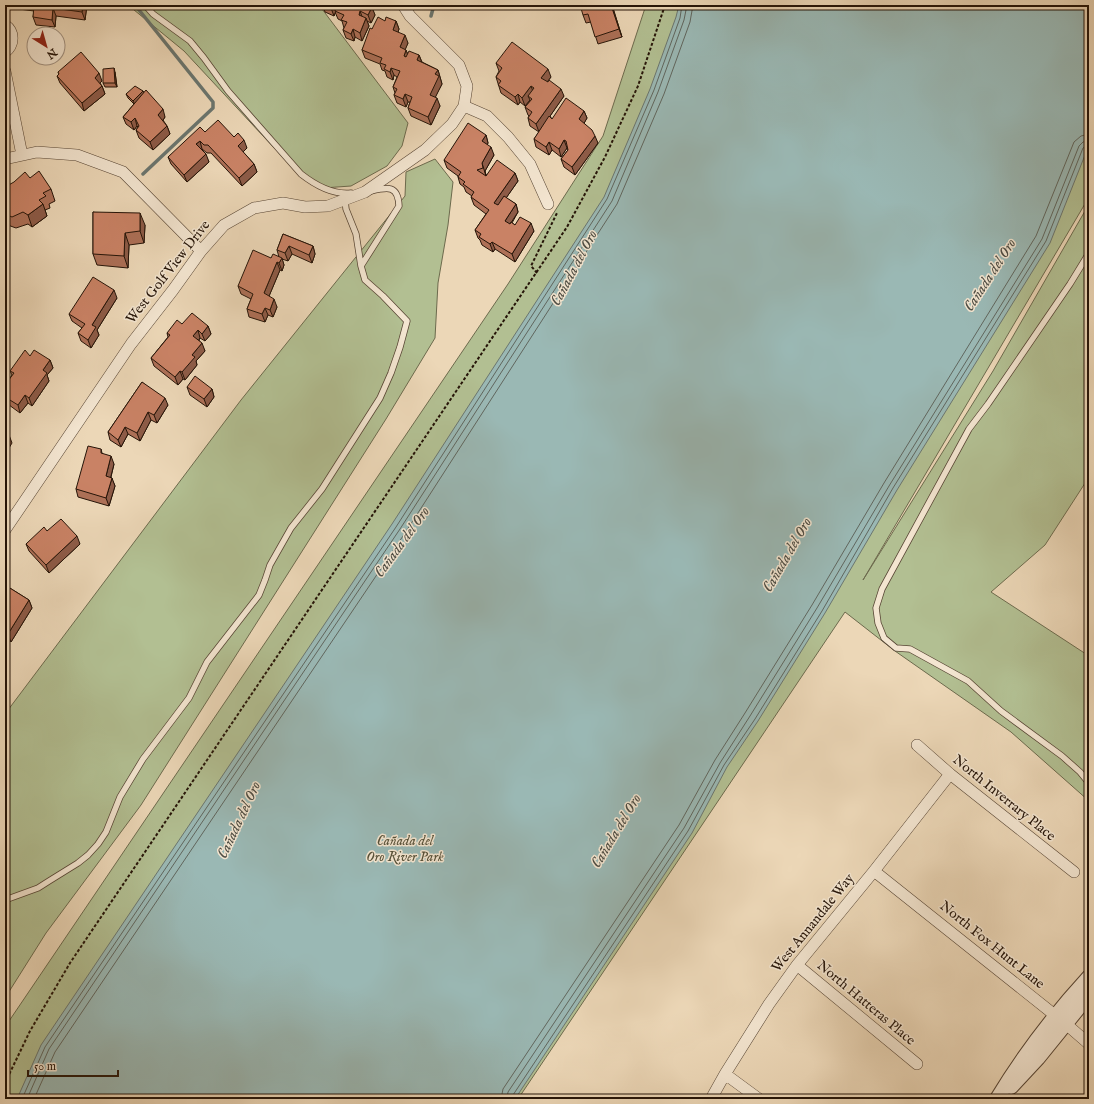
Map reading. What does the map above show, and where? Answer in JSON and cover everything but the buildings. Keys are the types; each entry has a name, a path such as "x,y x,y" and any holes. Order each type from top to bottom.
{"street":[{"path":"403,5 410,16 459,64 467,86 464,106 487,116 508,137 530,164 548,204"},
{"path":"5,25 11,31 13,37 10,47 5,52"},
{"path":"5,72 22,155"},
{"name":"West Golf View Drive","path":"5,530 131,344 174,290 201,251 224,225 254,208 284,203 305,207 328,206 344,197 365,192 425,150 452,124 464,106"},
{"path":"5,159 37,152 78,155 123,172 201,251"},
{"name":"North Inverrary Place","path":"917,745 950,774 1074,872"},
{"name":"West Annandale Way","path":"711,1099 768,1004 797,965 874,871 950,774"},
{"name":"North Fox Hunt Lane","path":"874,871 1089,1044"},
{"name":"North Hatteras Place","path":"797,965 917,1064"},
{"path":"1061,1020 1089,977"},
{"path":"998,1099 1021,1062 1061,1020 1089,995"},
{"path":"726,1074 759,1099"}],"lane":[{"path":"5,900 38,888 78,863 98,844 106,832 120,797 143,759 189,698 207,662 259,594 270,565 291,528 322,489 380,398 400,348 407,321 365,280 361,266 356,234 346,209 344,197 314,183 301,174 228,91 190,41 153,14 145,5"},
{"path":"361,266 399,206 399,198 391,189 386,188 365,192"},
{"path":"1089,253 1070,284 988,404 969,429 882,589 876,608 878,623 884,638 896,648 910,649 968,681 1001,712 1062,756 1080,772 1089,783"}],"path":[{"path":"5,1083 30,1031 70,963 567,227 605,156 638,86 665,5"},
{"path":"537,273 531,266 557,211 548,204"}],"green space":[{"path":"128,5 319,5 408,123 402,146 387,166 351,186 323,188 290,165 184,51"},
{"name":"Cañada del Oro River Park","path":"646,5 1089,5 1089,197 863,580 993,371 1089,204 1089,477 1045,545 991,592 1089,656 1089,801 1011,732 895,651 845,612 518,1099 5,1099 5,1027 508,284 603,136"},
{"path":"435,159 453,182 448,225 438,283 435,338 386,419 141,805 46,933 5,998 5,714 241,400 405,196 406,172"}],"water":[{"name":"Cañada del Oro River Park","path":"679,5 1089,5 1089,145 1050,243 897,490 825,613 758,721 727,767 692,833 515,1099 17,1099 41,1045 392,524 604,197 650,89"}],"waterway":[{"path":"135,5 213,102 213,108 143,174"},
{"path":"431,16 434,5"}],"water label":[{"name":"Cañada del Oro","path":"574,268"},
{"name":"Cañada del Oro","path":"990,275"},
{"name":"Cañada del Oro","path":"402,542"},
{"name":"Cañada del Oro","path":"787,555"},
{"name":"Cañada del Oro","path":"239,820"},
{"name":"Cañada del Oro","path":"616,831"}]}
